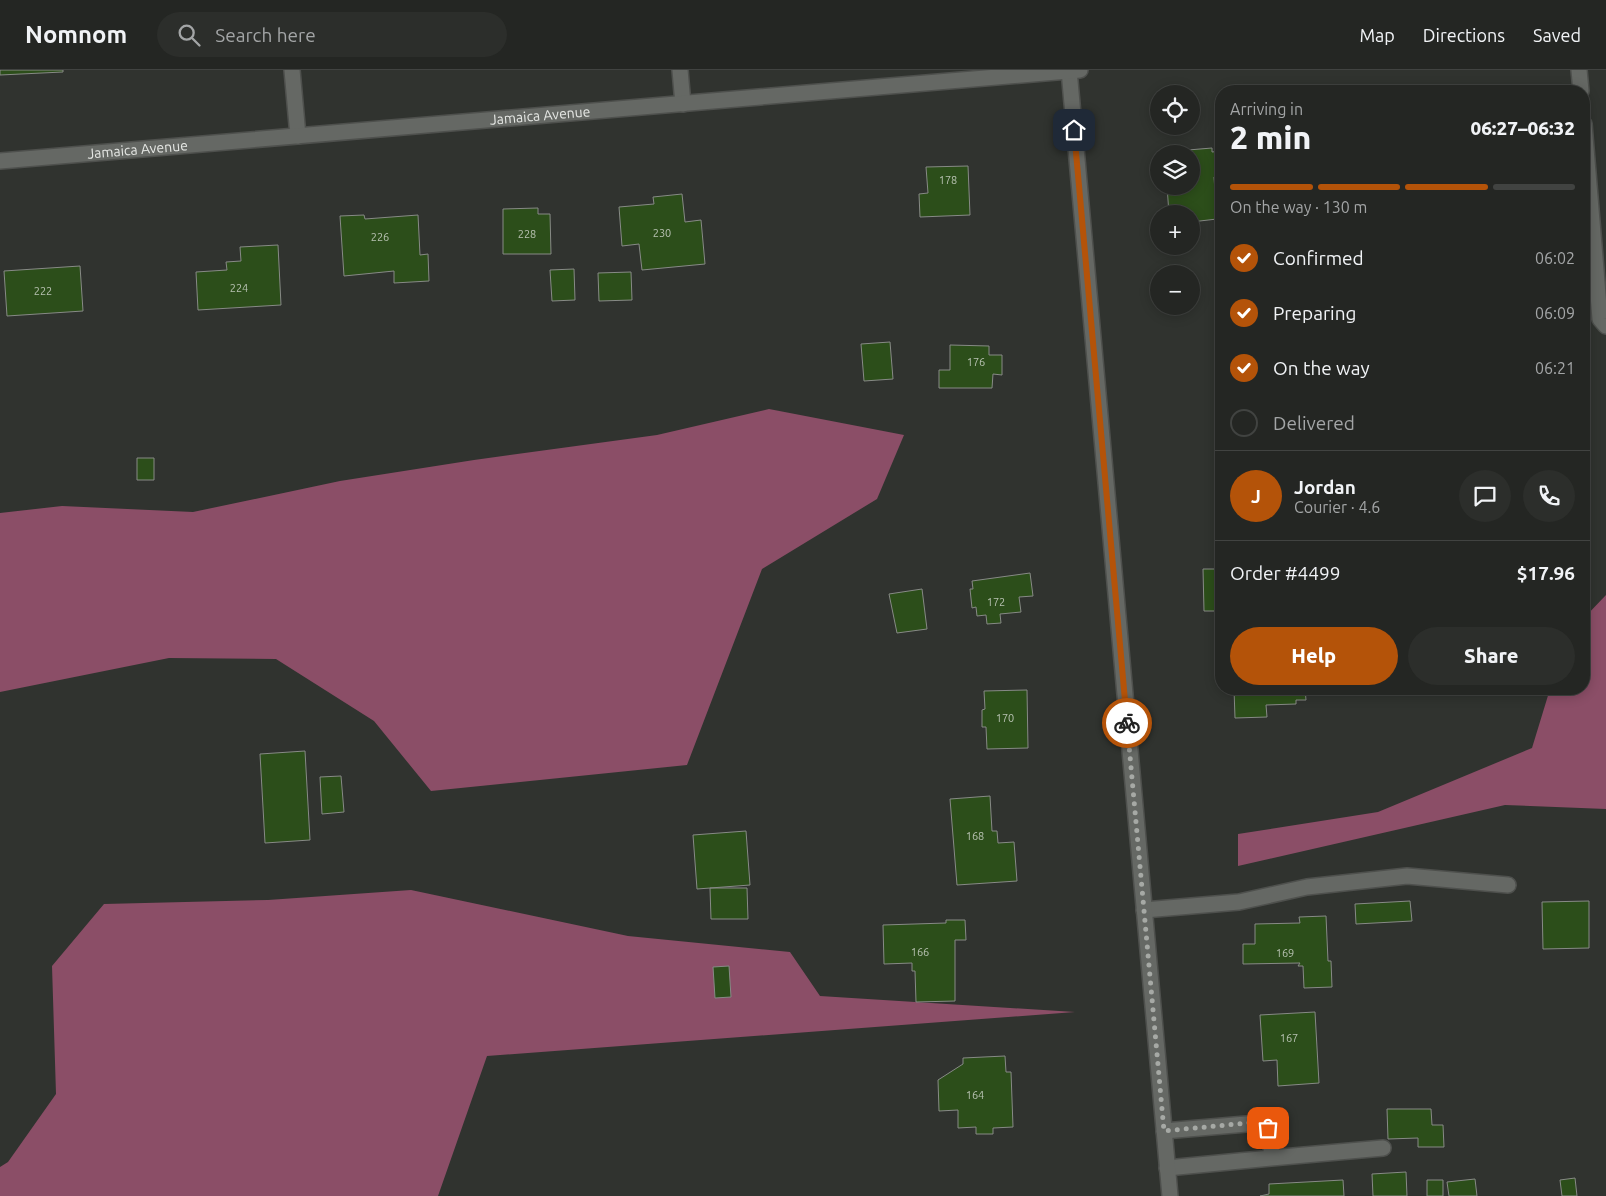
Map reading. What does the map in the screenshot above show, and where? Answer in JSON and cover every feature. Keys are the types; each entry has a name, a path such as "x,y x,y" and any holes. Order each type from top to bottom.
{"street":[{"path":"292,70 298,136"},
{"path":"680,70 683,104"},
{"path":"1073,70 1170,1196"},
{"name":"Jamaica Avenue","path":"0,162 1073,70"},
{"path":"1579,70 1580,85"},
{"path":"1590,197 1600,319 1606,326"},
{"path":"1144,910 1240,902 1308,886 1406,876 1508,886"},
{"path":"1164,1131 1258,1122 1265,1124 1268,1128 1272,1142 1271,1158"},
{"path":"1167,1168 1383,1148"}],"shaded area":[{"path":"769,409 904,435 877,499 762,569 687,765 431,791 374,721 276,659 169,658 0,692 0,513 62,506 193,512 340,481 474,460 657,435"},
{"path":"1606,595 1606,809 1505,805 1238,866 1238,834 1378,812 1532,748 1548,695 1590,695 1590,612"},
{"path":"411,890 628,936 790,952 820,996 1075,1012 487,1056 438,1196 0,1196 0,1167 8,1162 56,1094 52,966 104,904 268,900"}],"building":[{"path":"0,70 63,70 63,72 0,75"},
{"path":"1212,148 1212,152 1215,152 1215,219 1200,221 1200,205 1168,205 1168,195 1200,195 1200,149"},
{"path":"968,166 970,215 920,217 919,194 928,193 926,167"},
{"path":"682,194 685,222 701,220 705,264 642,270 639,244 622,246 619,207 654,204 653,197"},
{"path":"538,208 538,214 550,214 551,254 503,254 503,209"},
{"path":"364,215 365,219 418,215 420,255 428,254 429,281 394,283 394,271 344,276 340,216"},
{"path":"278,245 281,305 198,310 196,272 227,270 226,262 241,261 240,247"},
{"path":"80,266 83,311 7,316 4,271"},
{"path":"574,269 575,300 552,301 550,270"},
{"path":"631,272 632,300 599,301 598,273"},
{"path":"890,342 893,379 864,381 861,344"},
{"path":"950,345 989,346 989,355 1002,355 1002,375 993,374 992,388 939,388 939,370 950,370"},
{"path":"137,458 154,458 154,480 137,480"},
{"path":"1203,569 1215,569 1215,611 1204,611"},
{"path":"1030,573 1033,596 1019,597 1021,612 1000,614 1001,623 987,624 986,615 977,616 976,607 972,608 970,589 973,589 972,581"},
{"path":"922,589 927,629 897,633 889,594"},
{"path":"1027,690 1028,748 987,749 986,727 982,727 982,710 985,709 984,691"},
{"path":"1234,695 1306,695 1306,700 1296,700 1296,704 1266,705 1267,717 1235,718"},
{"path":"305,751 310,840 265,843 260,754"},
{"path":"341,776 344,812 322,814 320,777"},
{"path":"990,796 992,831 997,831 998,843 1014,842 1017,881 957,885 950,799"},
{"path":"746,831 750,885 697,889 693,835"},
{"path":"710,888 747,888 748,919 711,919"},
{"path":"1410,901 1412,921 1356,924 1355,904"},
{"path":"1589,901 1589,948 1543,949 1542,902"},
{"path":"1326,916 1328,961 1331,961 1332,987 1304,988 1303,966 1298,966 1300,963 1243,964 1243,944 1255,944 1255,924 1300,923 1299,917"},
{"path":"946,920 965,920 966,940 955,940 955,1001 916,1002 915,971 912,971 912,963 884,964 883,925 946,923"},
{"path":"729,966 731,997 715,998 713,967"},
{"path":"1315,1012 1319,1083 1278,1086 1277,1060 1263,1061 1260,1015"},
{"path":"1005,1056 1006,1072 1011,1072 1013,1127 993,1128 993,1134 976,1134 976,1127 958,1128 958,1110 939,1111 938,1080 963,1064 963,1058"},
{"path":"1387,1109 1431,1109 1432,1125 1443,1125 1444,1147 1418,1147 1418,1138 1388,1139"},
{"path":"1406,1172 1407,1196 1373,1196 1372,1174"},
{"path":"1575,1178 1577,1196 1562,1196 1560,1180"},
{"path":"1475,1179 1477,1196 1449,1196 1447,1182"},
{"path":"1343,1180 1344,1196 1260,1196 1269,1194 1269,1184"},
{"path":"1427,1180 1443,1180 1443,1196 1427,1196"}],"way so far":[{"path":"1127,723 1164,1131 1258,1122 1265,1124 1268,1128"}],"route":[{"path":"1074,130 1127,723"}]}
